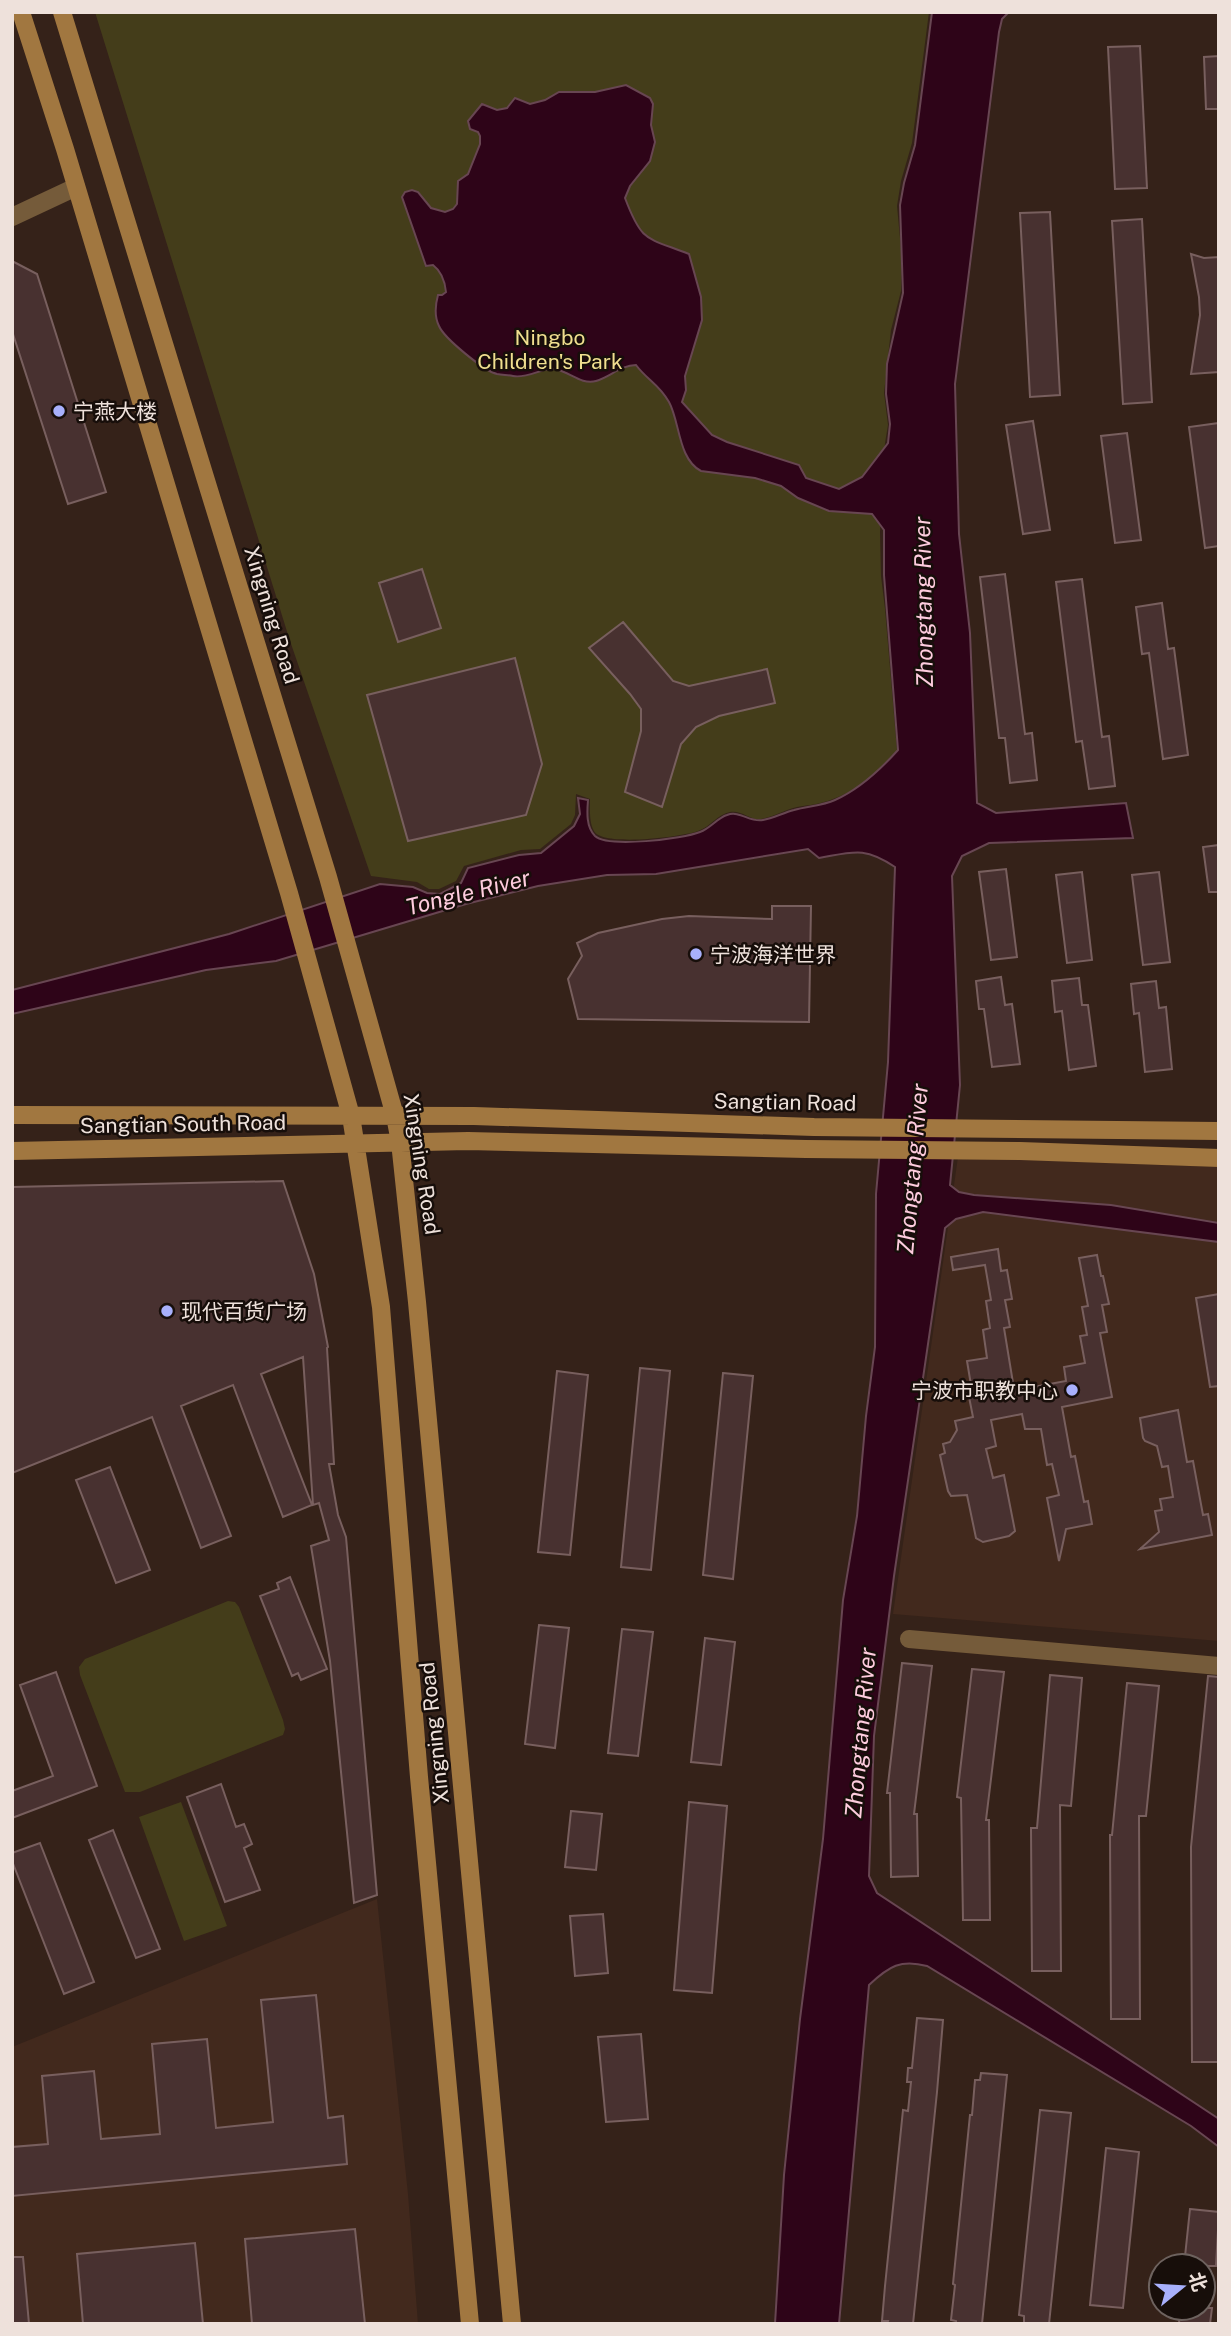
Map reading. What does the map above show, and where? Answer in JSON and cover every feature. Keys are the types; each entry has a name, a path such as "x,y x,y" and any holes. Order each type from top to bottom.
{"main road":[{"path":"21,12 76,187"},
{"name":"Xingning Road","path":"62,12 328,877 395,1116 417,1302 512,2324"},
{"name":"Xingning Road","path":"76,187 311,965 351,1116 381,1307 418,1763 470,2324"},
{"name":"Sangtian South Road","path":"12,1115 351,1116"},
{"name":"Sangtian Road","path":"351,1116 474,1116 814,1127 1219,1131"},
{"path":"355,1142 468,1141 1020,1151 1219,1158"},
{"name":"Sangtian South Road","path":"12,1151 355,1142"}],"street":[{"path":"12,217 76,187"},
{"path":"909,1639 1219,1666"}],"shaded area":[{"name":"宁波市职教中心","path":"958,1157 1219,1167 1219,1641 893,1614"},
{"path":"377,1899 408,2194 418,2324 12,2324 12,2047"}],"green space":[{"name":"Ningbo Children's Park","path":"95,12 929,12 912,143 897,206 902,259 901,291 891,330 884,393 888,425 880,532 881,576 897,750 876,772 842,795 828,801 792,808 770,817 753,818 730,812 698,831 676,836 611,839 594,831 591,824 590,799 576,794 575,815 571,824 540,849 521,850 464,866 456,881 439,889 429,889 417,882 371,876 289,638"},
{"path":"228,1601 235,1602 239,1607 283,1720 283,1735 140,1792 125,1792 79,1667 85,1659"},
{"path":"181,1802 227,1926 184,1941 139,1817"}],"water":[{"path":"932,12 1009,12 1002,19 999,32 955,384 959,534 970,633 977,803 996,813 1126,803 1133,838 989,843 962,856 952,876 960,1085 950,1185 959,1192 974,1195 1111,1205 1219,1223 1219,1242 983,1212 956,1219 945,1228 894,1576 874,1736 869,1876 877,1893 1219,2119 1219,2147 1191,2126 927,1966 910,1963 896,1966 869,1985 839,2324 775,2324 784,2175 823,1839 843,1600 857,1516 875,1347 876,1194 888,1062 895,867 866,853 819,858 808,849 656,874 607,875 538,886 466,904 276,961 206,970 12,1014 12,990 229,934 380,884 413,887 427,893 440,894 461,883 468,868 519,855 541,853 574,826 580,814 578,798 588,800 587,814 592,832 603,840 663,840 700,832 723,816 732,814 763,820 830,802 861,785 898,750 884,575 884,530 872,514 829,511 798,498 781,486 755,478 701,471 688,458 669,402 636,365 591,382 555,369 519,376 497,374 474,361 456,346 439,326 436,303 438,295 446,292 445,284 436,267 426,266 402,197 405,192 412,190 418,192 431,208 445,212 453,209 457,204 458,181 468,174 480,144 478,132 470,129 468,121 482,104 497,110 507,108 515,98 530,104 559,92 595,92 626,85 650,98 653,104 651,125 655,142 650,161 630,186 625,198 641,231 654,241 689,254 701,297 702,320 685,376 686,390 682,402 712,435 799,465 806,478 839,489 862,477 888,443 890,424 886,394 887,364 903,293 900,205 915,145"}],"building":[{"path":"1140,46 1147,188 1115,189 1108,47"},
{"path":"1219,56 1219,109 1206,109 1204,57"},
{"path":"1050,212 1060,395 1030,397 1020,213"},
{"path":"1142,219 1152,402 1123,404 1112,221"},
{"path":"1191,254 1204,258 1219,257 1219,372 1191,374 1200,315"},
{"name":"宁燕大楼","path":"12,261 37,274 106,492 68,504 12,331"},
{"path":"1033,421 1050,530 1023,534 1006,425"},
{"path":"1219,423 1219,546 1205,548 1189,427"},
{"path":"1127,433 1141,540 1115,543 1101,436"},
{"path":"422,569 441,628 398,642 379,583"},
{"path":"1005,574 1025,734 1032,733 1037,780 1010,783 1005,738 999,738 980,577"},
{"path":"1082,579 1102,737 1109,736 1115,786 1089,789 1082,741 1076,742 1056,582"},
{"path":"1162,603 1168,649 1174,648 1188,755 1163,759 1149,653 1142,654 1136,607"},
{"path":"623,622 673,681 689,686 767,669 775,703 719,716 696,727 681,744 662,807 625,792 641,731 641,709 589,648"},
{"path":"515,658 542,764 526,815 408,841 367,695"},
{"path":"1219,845 1219,892 1209,892 1203,847"},
{"path":"1006,869 1017,957 991,960 979,872"},
{"path":"1082,872 1092,960 1067,963 1056,875"},
{"path":"1159,872 1170,962 1143,965 1132,875"},
{"name":"宁波海洋世界","path":"772,906 811,906 809,1022 578,1019 568,979 582,956 577,943 598,933 662,919 689,916 772,919"},
{"path":"1001,977 1005,1005 1012,1004 1020,1064 992,1067 984,1009 979,1009 976,981"},
{"path":"1079,978 1082,1005 1088,1005 1096,1066 1069,1070 1062,1011 1055,1012 1052,981"},
{"path":"1156,981 1159,1008 1166,1007 1172,1069 1145,1072 1139,1013 1134,1014 1131,984"},
{"name":"现代百货广场","path":"283,1181 314,1274 328,1347 334,1464 329,1464 338,1515 346,1537 377,1895 354,1903 330,1661 311,1546 329,1540 319,1503 313,1505 303,1357 261,1374 312,1505 283,1517 233,1385 181,1406 231,1536 201,1548 152,1417 12,1473 12,1187"},
{"path":"998,1249 1001,1271 1007,1270 1012,1299 1005,1300 1010,1327 1004,1328 1013,1383 1016,1383 1017,1390 1066,1381 1064,1367 1085,1363 1080,1336 1087,1335 1082,1307 1088,1306 1079,1258 1097,1255 1109,1304 1102,1305 1107,1332 1100,1333 1112,1397 1062,1407 1071,1457 1075,1456 1084,1502 1088,1501 1092,1524 1066,1529 1059,1561 1047,1498 1059,1495 1052,1464 1047,1465 1041,1429 1025,1429 1022,1414 991,1420 996,1446 986,1449 993,1478 1004,1475 1015,1531 1009,1536 983,1542 976,1538 967,1495 951,1496 940,1455 945,1453 943,1444 950,1442 957,1430 955,1421 973,1417 968,1392 972,1391 967,1361 987,1358 983,1330 990,1328 986,1301 991,1300 985,1265 953,1270 951,1257"},
{"path":"1219,1294 1219,1386 1210,1387 1196,1298"},
{"path":"640,1368 670,1371 651,1570 621,1567"},
{"path":"557,1371 588,1375 570,1555 538,1552"},
{"path":"723,1373 753,1376 733,1579 703,1575"},
{"path":"1178,1410 1187,1462 1193,1461 1203,1515 1208,1514 1212,1535 1140,1549 1159,1532 1155,1511 1162,1510 1160,1499 1173,1497 1168,1466 1162,1467 1157,1446 1143,1438 1140,1418"},
{"path":"110,1467 150,1570 116,1583 76,1480"},
{"path":"290,1577 327,1669 301,1680 298,1673 292,1676 260,1596 279,1589 277,1583"},
{"path":"539,1625 569,1628 555,1748 525,1744"},
{"path":"622,1629 653,1632 638,1756 608,1753"},
{"path":"705,1638 735,1642 721,1765 691,1762"},
{"path":"902,1663 932,1666 914,1814 917,1814 918,1876 891,1877 890,1793 887,1793"},
{"path":"972,1669 1004,1672 986,1820 989,1820 990,1920 963,1920 961,1798 957,1797"},
{"path":"56,1672 97,1786 12,1818 12,1791 53,1776 20,1685"},
{"path":"1050,1675 1082,1678 1071,1806 1060,1805 1061,1971 1032,1971 1031,1828 1037,1828"},
{"path":"1208,1676 1219,1677 1219,2062 1192,2062 1191,1847"},
{"path":"1127,1683 1159,1686 1146,1816 1139,1816 1140,2019 1111,2019 1110,1835"},
{"path":"221,1784 236,1827 244,1824 252,1844 244,1848 260,1890 225,1902 187,1797"},
{"path":"689,1802 727,1806 712,1993 674,1990"},
{"path":"571,1811 602,1814 596,1870 565,1867"},
{"path":"113,1830 160,1949 136,1958 89,1840"},
{"path":"40,1843 94,1982 64,1994 12,1861 12,1853"},
{"path":"603,1914 608,1973 575,1976 570,1916"},
{"path":"316,1995 328,2118 343,2116 347,2164 12,2196 12,2147 48,2144 42,2076 94,2071 101,2139 160,2134 152,2044 207,2039 216,2128 273,2122 261,2000"},
{"path":"917,2018 943,2020 937,2092 913,2324 887,2324 888,2321 882,2321 885,2286 903,2110 908,2111 911,2082 907,2082 908,2068 912,2068"},
{"path":"641,2034 648,2119 606,2122 598,2037"},
{"path":"981,2073 1007,2075 982,2324 956,2324 956,2321 951,2320 953,2284 970,2115 975,2080 980,2080"},
{"path":"1040,2110 1071,2113 1049,2324 1024,2324 1024,2316 1019,2315"},
{"path":"1106,2148 1139,2152 1123,2308 1090,2305"},
{"path":"1190,2209 1219,2212 1217,2252 1185,2252"},
{"path":"355,2229 365,2324 252,2324 245,2239"},
{"path":"195,2243 203,2324 83,2324 77,2254"},
{"path":"12,2257 23,2257 29,2324 12,2324"},
{"path":"1179,2322 1210,2322 1210,2324"}],"place":[{"name":"宁燕大楼","path":"59,411"},
{"name":"宁波海洋世界","path":"696,954"},
{"name":"现代百货广场","path":"167,1311"},
{"name":"宁波市职教中心","path":"1072,1390"}],"water label":[{"name":"Zhongtang River","path":"923,602"},
{"name":"Tongle River","path":"468,892"},
{"name":"Zhongtang River","path":"912,1169"},
{"name":"Zhongtang River","path":"860,1733"}]}
